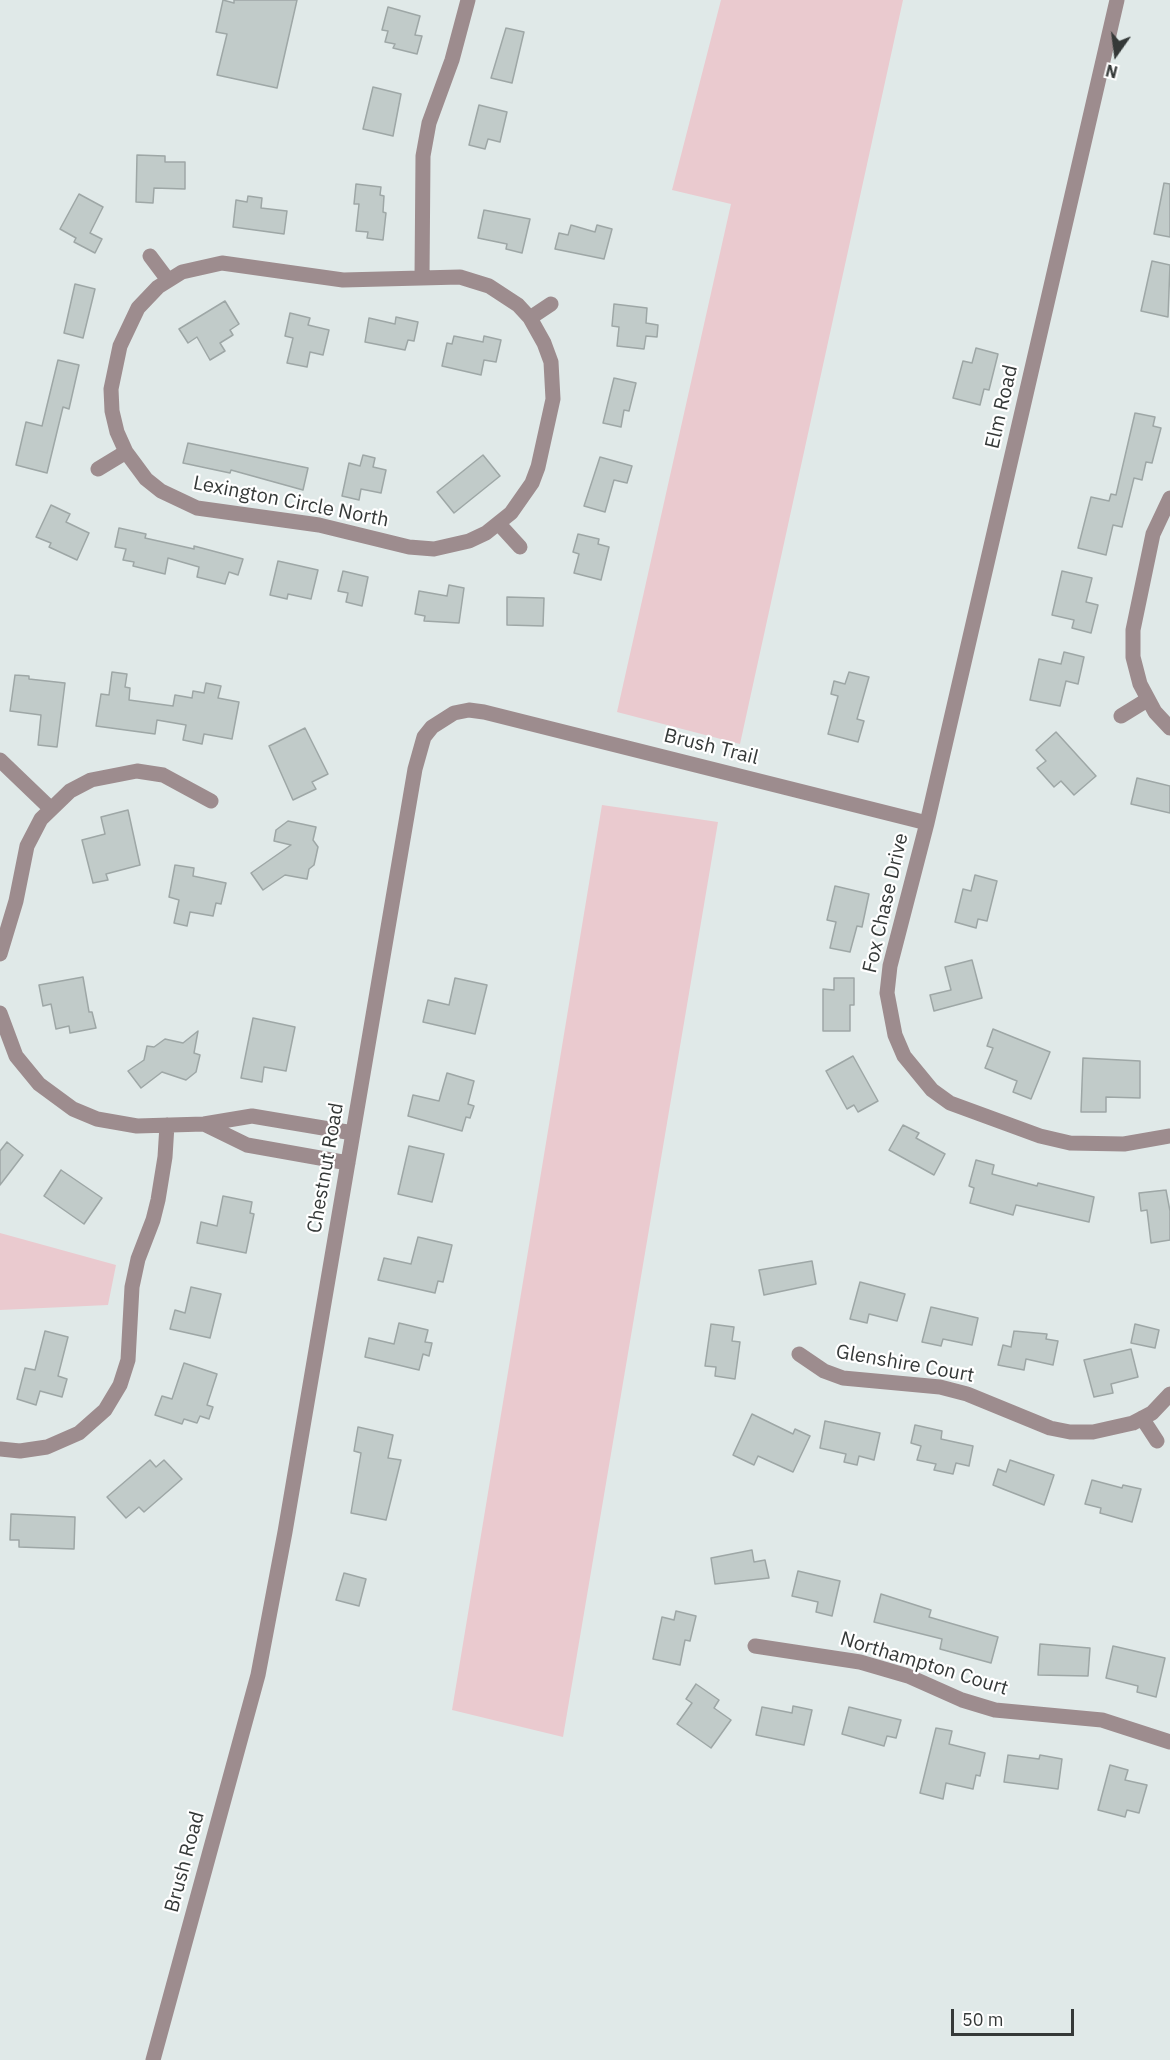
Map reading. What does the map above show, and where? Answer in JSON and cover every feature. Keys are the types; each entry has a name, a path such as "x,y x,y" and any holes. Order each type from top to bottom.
{"street":[{"path":"422,277 423,156 429,123 452,60 468,0"},
{"name":"Elm Road","path":"927,823 1118,0"},
{"path":"150,256 168,280"},
{"name":"Lexington Circle North","path":"222,262 333,279 374,280 422,277 460,277 476,281 504,294 530,318 544,343 554,382 546,432 532,483 517,506 500,524 469,541 434,549 391,544 319,525 217,513 197,508 161,492 146,479 126,452 117,432 112,411 111,389 120,346 138,308 168,280 202,265 222,262"},
{"path":"530,318 551,304"},
{"path":"98,469 126,452"},
{"path":"1170,498 1153,534 1132,630 1135,670 1148,700 1170,728"},
{"path":"500,524 520,546"},
{"path":"1121,716 1148,700"},
{"name":"Chestnut Road","path":"258,1674 285,1532 419,752 424,737 442,719 469,710 484,712"},
{"name":"Brush Trail","path":"484,712 927,823"},
{"path":"0,760 50,808"},
{"path":"0,954 16,901 27,846 50,808 70,791 91,780 137,771 163,776 211,801"},
{"name":"Fox Chase Drive","path":"927,823 890,966 887,993 895,1035 915,1071 932,1090 950,1103 1040,1136 1095,1145 1124,1144 1170,1136"},
{"path":"0,1013 16,1056 49,1094 73,1109 97,1119 137,1126 204,1124 252,1116 353,1133"},
{"path":"204,1124 247,1145 348,1163"},
{"path":"0,1449 40,1449 79,1433 105,1410 120,1385 128,1360 132,1287 158,1200 165,1157 166,1125"},
{"name":"Glenshire Court","path":"799,1354 824,1371 843,1378 940,1387 999,1405 1050,1428 1070,1432 1116,1429 1152,1413 1170,1394"},
{"path":"1142,1418 1157,1441"},
{"name":"Northampton Court","path":"755,1646 860,1662 908,1676 962,1700 995,1710 1102,1720 1152,1734 1170,1742"},
{"name":"Brush Road","path":"153,2060 258,1674"}],"shaded area":[{"path":"721,0 903,0 740,744 617,712 731,204 672,190"},
{"path":"602,805 718,822 563,1737 452,1710"},
{"path":"0,1233 116,1265 108,1305 0,1310"}],"building":[{"path":"223,0 234,3 234,0 297,0 277,88 217,75 227,34 216,32"},
{"path":"388,7 420,16 415,35 422,36 417,54 393,48 395,44 385,42 388,31 382,30"},
{"path":"506,28 524,32 512,83 491,78"},
{"path":"373,87 401,94 393,136 363,129"},
{"path":"479,105 507,112 500,142 488,139 485,149 469,145"},
{"path":"137,155 165,156 165,162 185,162 185,189 154,188 153,203 136,202"},
{"path":"1164,183 1170,184 1170,237 1154,234"},
{"path":"356,184 381,187 380,195 384,196 383,212 386,213 383,240 367,238 368,232 356,231 359,204 354,204"},
{"path":"79,194 103,207 90,233 102,239 95,253 74,242 76,238 60,229"},
{"path":"248,196 262,198 261,208 287,211 284,234 233,227 236,200 247,202"},
{"path":"484,210 530,219 522,253 506,249 507,244 478,238"},
{"path":"571,225 595,232 597,225 612,229 604,259 555,249 559,233 568,235"},
{"path":"1152,261 1170,265 1168,317 1141,311"},
{"path":"75,284 95,289 83,338 64,333"},
{"path":"225,301 239,324 230,330 233,335 220,343 225,351 210,360 197,337 188,343 179,329"},
{"path":"614,304 647,308 646,323 658,325 657,337 646,336 644,349 617,346 619,327 612,326"},
{"path":"290,313 310,318 308,325 329,330 323,355 310,352 307,367 287,363 293,338 285,336"},
{"path":"396,317 418,322 414,341 408,340 405,350 365,342 369,318 395,324"},
{"path":"454,336 483,342 484,336 501,340 496,362 484,360 481,375 442,366 447,343 452,344"},
{"path":"976,348 998,354 989,390 984,389 980,405 953,398 963,361 972,363"},
{"path":"58,360 79,365 69,409 63,407 47,473 16,465 26,422 42,426"},
{"path":"614,378 636,383 629,411 624,410 621,427 603,423"},
{"path":"1135,413 1155,417 1153,426 1161,428 1152,463 1146,462 1142,480 1134,478 1122,527 1113,525 1106,555 1078,548 1091,497 1109,501 1111,494 1116,495"},
{"path":"188,443 308,468 303,490 231,470 230,473 183,463"},
{"path":"363,455 375,458 373,467 386,470 381,493 361,489 359,500 342,496 349,463 360,466"},
{"path":"483,455 500,476 454,513 437,492"},
{"path":"600,457 632,466 627,483 614,480 605,512 584,506"},
{"path":"51,505 70,514 66,522 89,533 77,560 49,547 51,543 36,537"},
{"path":"119,528 146,534 145,538 194,549 194,546 243,559 238,575 229,572 225,584 197,577 199,567 168,558 165,574 133,566 134,562 123,560 126,549 115,547"},
{"path":"578,534 599,539 598,544 609,547 601,580 574,573 579,554 573,552"},
{"path":"278,561 318,570 311,599 288,594 287,599 270,595"},
{"path":"343,571 368,577 362,606 346,602 348,593 338,591"},
{"path":"1062,571 1092,578 1086,602 1098,605 1091,633 1072,628 1074,620 1052,615"},
{"path":"449,585 464,588 459,623 424,621 425,616 415,614 419,591 447,596"},
{"path":"507,597 544,598 543,626 507,625"},
{"path":"1064,652 1084,657 1078,684 1066,681 1060,706 1030,700 1039,659 1061,664"},
{"path":"112,672 127,674 125,687 130,688 129,700 173,706 175,695 192,698 193,691 204,693 206,683 221,686 218,698 239,702 232,739 204,734 202,744 183,740 186,725 157,720 155,734 96,726 101,694 109,695"},
{"path":"849,672 869,677 857,719 864,721 858,742 828,734 838,696 831,694 834,681 845,684"},
{"path":"15,675 65,683 57,747 38,745 41,715 10,711"},
{"path":"305,728 328,774 312,782 316,789 293,800 269,746"},
{"path":"1056,732 1096,776 1074,795 1061,781 1054,787 1037,768 1046,761 1036,750"},
{"path":"1137,778 1170,786 1170,813 1131,804"},
{"path":"128,810 140,865 106,874 108,880 93,883 82,840 105,834 101,817"},
{"path":"288,821 316,827 313,840 318,847 314,865 309,869 307,879 285,875 263,890 251,873 291,845 274,841 276,830"},
{"path":"175,865 194,868 193,876 226,883 221,904 216,903 213,916 190,912 187,926 174,923 179,900 169,897"},
{"path":"975,875 997,881 987,921 978,919 976,928 955,922 963,889 971,891"},
{"path":"835,886 869,894 862,927 857,926 850,952 830,948 836,922 827,920"},
{"path":"972,960 982,998 934,1011 930,995 951,990 945,967"},
{"path":"83,977 89,1012 92,1012 96,1028 70,1033 69,1026 56,1029 51,1004 43,1006 39,985"},
{"path":"455,978 487,985 475,1034 423,1022 428,1000 449,1005"},
{"path":"834,978 854,978 854,1005 850,1005 850,1031 823,1031 823,989 834,990"},
{"path":"253,1018 295,1027 286,1071 264,1067 262,1082 241,1078"},
{"path":"993,1029 1050,1052 1031,1099 1013,1092 1017,1081 985,1068 993,1048 987,1046"},
{"path":"198,1031 194,1053 200,1055 196,1072 186,1080 162,1072 141,1088 128,1071 144,1060 147,1046 154,1047 165,1039 183,1043"},
{"path":"853,1056 878,1101 858,1112 854,1105 847,1109 826,1071"},
{"path":"1083,1058 1140,1061 1140,1098 1106,1097 1106,1112 1081,1112"},
{"path":"447,1073 474,1081 468,1104 474,1106 470,1118 466,1117 462,1131 408,1116 413,1095 439,1101"},
{"path":"903,1125 919,1133 916,1138 945,1154 934,1175 889,1150"},
{"path":"7,1142 23,1155 0,1185 0,1151"},
{"path":"409,1146 444,1154 432,1202 398,1194"},
{"path":"976,1160 994,1165 992,1174 1037,1186 1038,1183 1094,1197 1089,1222 1016,1205 1013,1215 970,1203 974,1188 969,1186"},
{"path":"61,1170 102,1198 84,1224 44,1196"},
{"path":"1166,1190 1170,1211 1170,1240 1151,1243 1147,1210 1141,1211 1139,1193"},
{"path":"223,1196 252,1202 250,1213 254,1214 246,1253 197,1243 201,1222 217,1226"},
{"path":"418,1237 452,1245 443,1282 438,1281 435,1293 378,1280 384,1258 411,1264"},
{"path":"812,1261 816,1284 764,1295 759,1270"},
{"path":"860,1282 905,1294 897,1321 869,1314 867,1323 850,1319"},
{"path":"191,1287 221,1294 210,1338 170,1329 175,1310 185,1313"},
{"path":"931,1307 978,1318 972,1345 943,1339 941,1346 922,1342"},
{"path":"399,1323 428,1330 425,1342 432,1343 429,1356 423,1354 419,1370 365,1357 369,1338 394,1344"},
{"path":"711,1324 734,1327 732,1341 740,1342 735,1379 715,1376 716,1367 705,1366"},
{"path":"1135,1324 1159,1330 1155,1348 1131,1343"},
{"path":"45,1331 68,1337 58,1376 67,1379 62,1397 40,1391 36,1405 17,1399 25,1368 35,1370"},
{"path":"1014,1331 1047,1334 1046,1339 1058,1341 1053,1365 1026,1359 1024,1370 998,1365 1003,1345 1011,1347"},
{"path":"1131,1349 1138,1377 1111,1384 1113,1393 1094,1397 1084,1360"},
{"path":"184,1363 217,1374 207,1405 213,1407 209,1419 200,1416 197,1423 184,1419 182,1424 155,1415 162,1396 172,1399"},
{"path":"752,1414 793,1434 795,1429 810,1436 793,1472 758,1456 754,1465 733,1455"},
{"path":"825,1421 880,1433 874,1460 859,1456 857,1465 844,1462 846,1454 820,1448"},
{"path":"915,1425 942,1431 941,1439 973,1446 969,1466 956,1463 953,1474 934,1470 936,1464 917,1460 921,1446 911,1443"},
{"path":"358,1427 393,1435 388,1458 401,1460 386,1520 351,1513 361,1453 354,1451"},
{"path":"150,1460 156,1467 164,1460 182,1479 144,1512 139,1507 126,1518 107,1497"},
{"path":"1010,1460 1054,1475 1044,1505 993,1485 998,1469 1006,1472"},
{"path":"1092,1480 1122,1488 1123,1485 1141,1489 1132,1522 1100,1513 1101,1508 1085,1504"},
{"path":"11,1514 75,1517 74,1549 19,1547 19,1540 10,1540"},
{"path":"752,1550 754,1562 765,1560 769,1578 715,1584 711,1558"},
{"path":"798,1571 840,1581 832,1616 816,1612 818,1602 792,1596"},
{"path":"344,1573 366,1579 359,1606 336,1600"},
{"path":"881,1594 931,1610 929,1617 998,1637 991,1663 940,1649 942,1639 874,1622"},
{"path":"676,1611 696,1616 690,1641 685,1640 680,1665 653,1659 662,1617 674,1620"},
{"path":"1040,1644 1090,1648 1088,1676 1038,1675"},
{"path":"1113,1646 1165,1658 1156,1697 1137,1692 1138,1686 1106,1678"},
{"path":"696,1684 719,1700 714,1708 731,1720 711,1748 677,1724 692,1703 686,1699"},
{"path":"793,1706 812,1710 804,1745 756,1735 762,1707 792,1713"},
{"path":"849,1707 901,1720 896,1738 887,1736 884,1746 842,1734"},
{"path":"936,1728 952,1731 949,1744 985,1753 980,1776 976,1775 973,1789 946,1783 943,1799 920,1793"},
{"path":"1008,1755 1039,1759 1040,1755 1062,1759 1058,1789 1004,1782"},
{"path":"1110,1765 1128,1770 1125,1780 1147,1785 1139,1813 1127,1810 1125,1817 1098,1810"}]}
